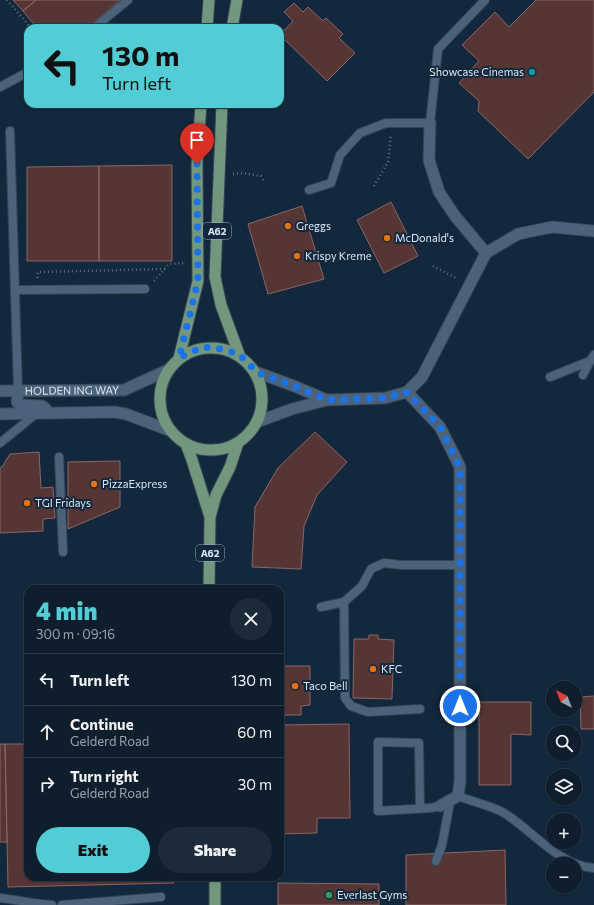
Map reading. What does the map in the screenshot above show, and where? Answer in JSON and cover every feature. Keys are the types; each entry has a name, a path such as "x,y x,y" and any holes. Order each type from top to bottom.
{"main road":[{"path":"207,24 209,0"},
{"path":"233,24 237,0"},
{"name":"A62","path":"179,358 198,281 197,164 201,108"},
{"name":"A62","path":"222,108 214,277 221,305 239,354 256,372 263,394 263,405 260,417 252,430 238,443 228,448 212,450 199,449 186,444 171,431 163,417 160,401 162,384 170,369 179,358 200,348 213,347 239,354"},
{"name":"A62","path":"209,585 210,517 216,495 230,467 238,443"},
{"name":"A62","path":"186,444 210,517"},
{"path":"215,881 215,905"}],"street":[{"path":"430,123 429,160 439,192 455,216 486,253"},
{"path":"257,422 292,409 327,400 385,398 407,392 422,377 486,253 518,234 552,227 594,231"},
{"name":"HOLDEN ING WAY","path":"0,390 124,390 170,369"},
{"path":"256,372 327,400"},
{"name":"HOLDEN ING WAY","path":"18,390 17,402 20,405 42,406 53,413"},
{"path":"407,392 440,427 460,468 460,781 449,801"},
{"name":"HOLDEN ING WAY","path":"0,414 114,412 126,414 171,431"}],"lane":[{"path":"99,24 128,0"},
{"path":"309,190 331,183 340,155 360,133 386,123 430,123 438,49 485,0"},
{"path":"0,87 24,74"},
{"path":"10,131 18,390"},
{"path":"15,290 145,290"},
{"path":"583,375 592,358"},
{"path":"550,377 592,358"},
{"path":"0,443 37,413"},
{"path":"59,457 63,552"},
{"path":"321,606 344,602 362,586 371,569 384,563 401,565 460,565"},
{"path":"344,602 345,698 351,706 368,712 420,709"},
{"path":"420,809 420,742 378,742 378,811 420,809 430,808 449,801 503,812 557,854 583,867 594,868"},
{"path":"436,861 442,845 449,801"},
{"path":"62,905 161,897"},
{"path":"0,898 52,905"}],"path":[{"path":"7,0 28,24"},
{"path":"374,186 388,162 392,123"},
{"path":"219,176 242,173 261,176 264,182"},
{"path":"145,290 169,264"},
{"path":"433,266 469,285"},
{"path":"36,290 38,272 165,269"}],"building":[{"path":"13,0 36,0 23,11"},
{"path":"36,0 120,0 92,24 34,24 23,11"},
{"name":"Showcase Cinemas","path":"536,0 594,0 594,92 528,159 478,111 479,101 459,83 479,61 462,45 495,12 509,27"},
{"path":"294,3 303,12 308,7 323,21 326,18 343,34 339,38 355,53 327,81 284,39 284,31 293,21 284,12"},
{"path":"172,165 172,261 99,261 99,166"},
{"path":"99,166 99,261 27,261 27,167"},
{"name":"McDonald's","path":"391,202 418,256 384,273 357,220"},
{"path":"302,206 324,279 268,294 248,224"},
{"path":"315,432 347,462 317,495 304,526 301,569 252,567 255,507 278,468"},
{"name":"TGI Fridays","path":"39,452 41,488 53,487 55,518 43,519 43,531 0,533 0,468 10,454"},
{"name":"PizzaExpress","path":"120,461 120,507 68,529 68,462"},
{"name":"KFC","path":"369,635 378,635 378,639 394,640 392,699 353,698 354,639 369,639"},
{"name":"Taco Bell","path":"284,666 310,666 310,705 301,706 301,715 284,715"},
{"path":"594,696 594,729 582,729 581,717 582,717 582,697"},
{"path":"479,702 531,702 531,735 511,734 511,785 479,785"},
{"path":"349,724 350,818 317,818 317,833 284,834 284,725"},
{"path":"0,744 5,744 7,842 0,842"},
{"path":"5,744 24,744 24,881 174,881 174,883 8,887"},
{"name":"Everlast Gyms","path":"505,850 506,905 406,905 406,855"},
{"name":"Everlast Gyms","path":"278,883 379,884 379,905 278,905"}],"place":[{"name":"Showcase Cinemas","path":"532,72"},
{"name":"Greggs","path":"288,226"},
{"name":"McDonald's","path":"387,238"},
{"name":"Krispy Kreme","path":"297,256"},
{"name":"PizzaExpress","path":"94,484"},
{"name":"TGI Fridays","path":"27,503"},
{"name":"KFC","path":"373,669"},
{"name":"Taco Bell","path":"295,686"},
{"name":"Everlast Gyms","path":"329,895"}],"route":[{"path":"197,164 198,281 179,358 200,348 213,347 239,354 256,372 327,400 385,398 407,392 440,427 460,468 460,706"}]}
